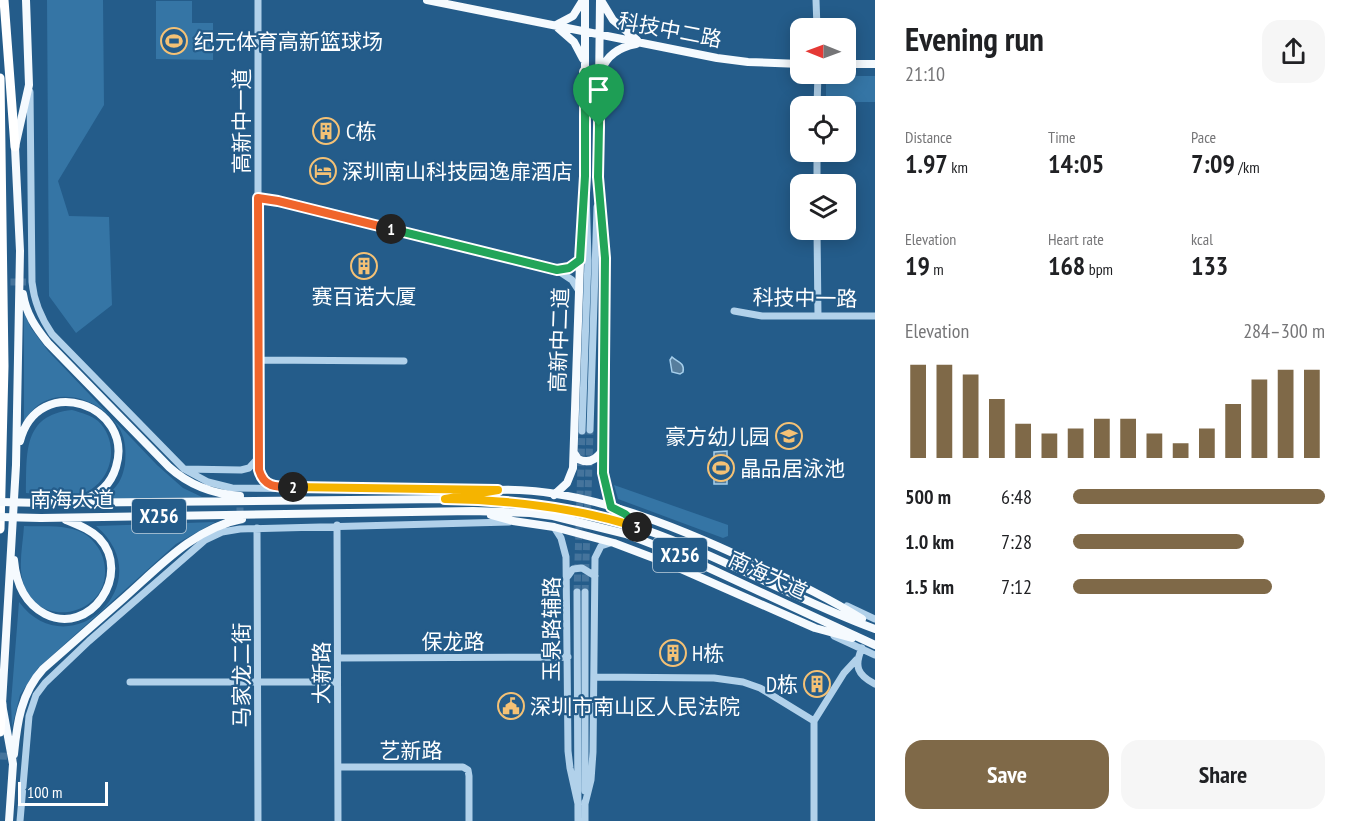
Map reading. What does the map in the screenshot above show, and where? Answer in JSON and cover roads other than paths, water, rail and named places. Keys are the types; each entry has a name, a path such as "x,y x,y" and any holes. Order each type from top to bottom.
{"highway":[{"path":"4,0 15,147"},
{"path":"0,78 4,366 0,529"},
{"path":"0,732 2,704"}],"main road":[{"path":"26,0 29,85 15,147 20,251 26,309 39,331 80,377 183,479 228,495 277,500"},
{"name":"科技中二路","path":"427,0 736,61 790,63"},
{"path":"584,0 573,16 555,26 574,42 585,69 599,73 615,51 640,43"},
{"name":"高新中二道","path":"554,495 562,489 570,477 573,452 585,176 584,0"},
{"path":"601,0 613,20 640,43"},
{"name":"高新中二道","path":"601,0 598,177 605,258 602,451 603,473 614,508"},
{"path":"856,64 875,64"},
{"path":"19,760 2,704 16,465 20,251"},
{"path":"16,465 24,430 40,409 56,402 73,402 98,413 111,427 118,443 119,452 115,471 111,480 100,492 88,499 69,503"},
{"path":"573,452 578,459 587,461 597,457 602,451"},
{"path":"445,499 498,490 554,495 614,508 696,537 827,597 875,628"},
{"name":"南海大道","path":"0,502 445,499 504,501 554,507 599,516 643,529 875,628"},
{"path":"614,508 643,529"},
{"path":"473,511 513,521 554,527 614,543 672,565 815,628 875,645"},
{"name":"南海大道","path":"0,517 473,511 554,516 626,534 683,556 875,645"},
{"path":"9,821 19,760 19,715 35,678 169,558 196,537 232,521 277,515"},
{"path":"11,539 16,579 25,597 39,611 50,616 60,619 79,617 95,607 102,599 110,582 110,563 104,545 92,532 60,518"}],"street":[{"name":"高新中一道","path":"258,0 258,458"},
{"path":"816,0 817,18"},
{"path":"29,85 29,282 39,313 52,334 184,469 208,482 239,490 258,488 498,490"},
{"path":"585,176 588,211 586,430 598,177"},
{"path":"258,198 557,270 572,280 579,291"},
{"path":"818,240 818,316"},
{"path":"557,270 569,268 580,260"},
{"name":"科技中一路","path":"734,311 762,316 875,316"},
{"path":"258,360 404,361"},
{"path":"184,469 241,470 249,468 258,458"},
{"path":"258,458 262,478 273,488"},
{"path":"20,821 19,760 31,705 36,695 45,683 197,545 240,526 257,528 513,521"},
{"name":"大新路","path":"337,525 338,821"},
{"name":"玉泉路辅路","path":"554,527 564,545 567,577 568,751 570,768 582,804"},
{"name":"马家龙二街","path":"257,528 258,821"},
{"name":"玉泉路辅路","path":"582,804 592,766 595,558 598,549 604,544 614,543"},
{"path":"567,577 577,568 586,569 595,576"},
{"path":"581,592 582,804 585,821"},
{"path":"827,597 875,619"},
{"path":"815,628 875,655"},
{"path":"814,821 814,721 844,673 856,660 861,648"},
{"name":"保龙路","path":"338,658 568,657"},
{"path":"856,660 859,671 875,684"},
{"path":"594,677 714,678 742,682 760,688 814,721"},
{"path":"130,682 338,682"},
{"name":"艺新路","path":"338,767 463,767 468,770 469,776 469,821"},
{"path":"578,821 582,804"}],"tunnel":[{"path":"0,282 26,282"},
{"path":"585,592 590,430"},
{"path":"577,592 582,431"},
{"path":"240,497 240,524"},
{"path":"0,756 20,757"}],"place":[{"name":"纪元体育高新篮球场","path":"174,41"},
{"name":"C栋","path":"326,131"},
{"name":"深圳南山科技园逸扉酒店","path":"323,171"},
{"name":"赛百诺大厦","path":"364,266"},
{"name":"豪方幼儿园","path":"789,436"},
{"name":"晶品居泳池","path":"721,468"},
{"name":"H栋","path":"673,653"},
{"name":"D栋","path":"817,684"},
{"name":"深圳市南山区人民法院","path":"511,706"}]}
